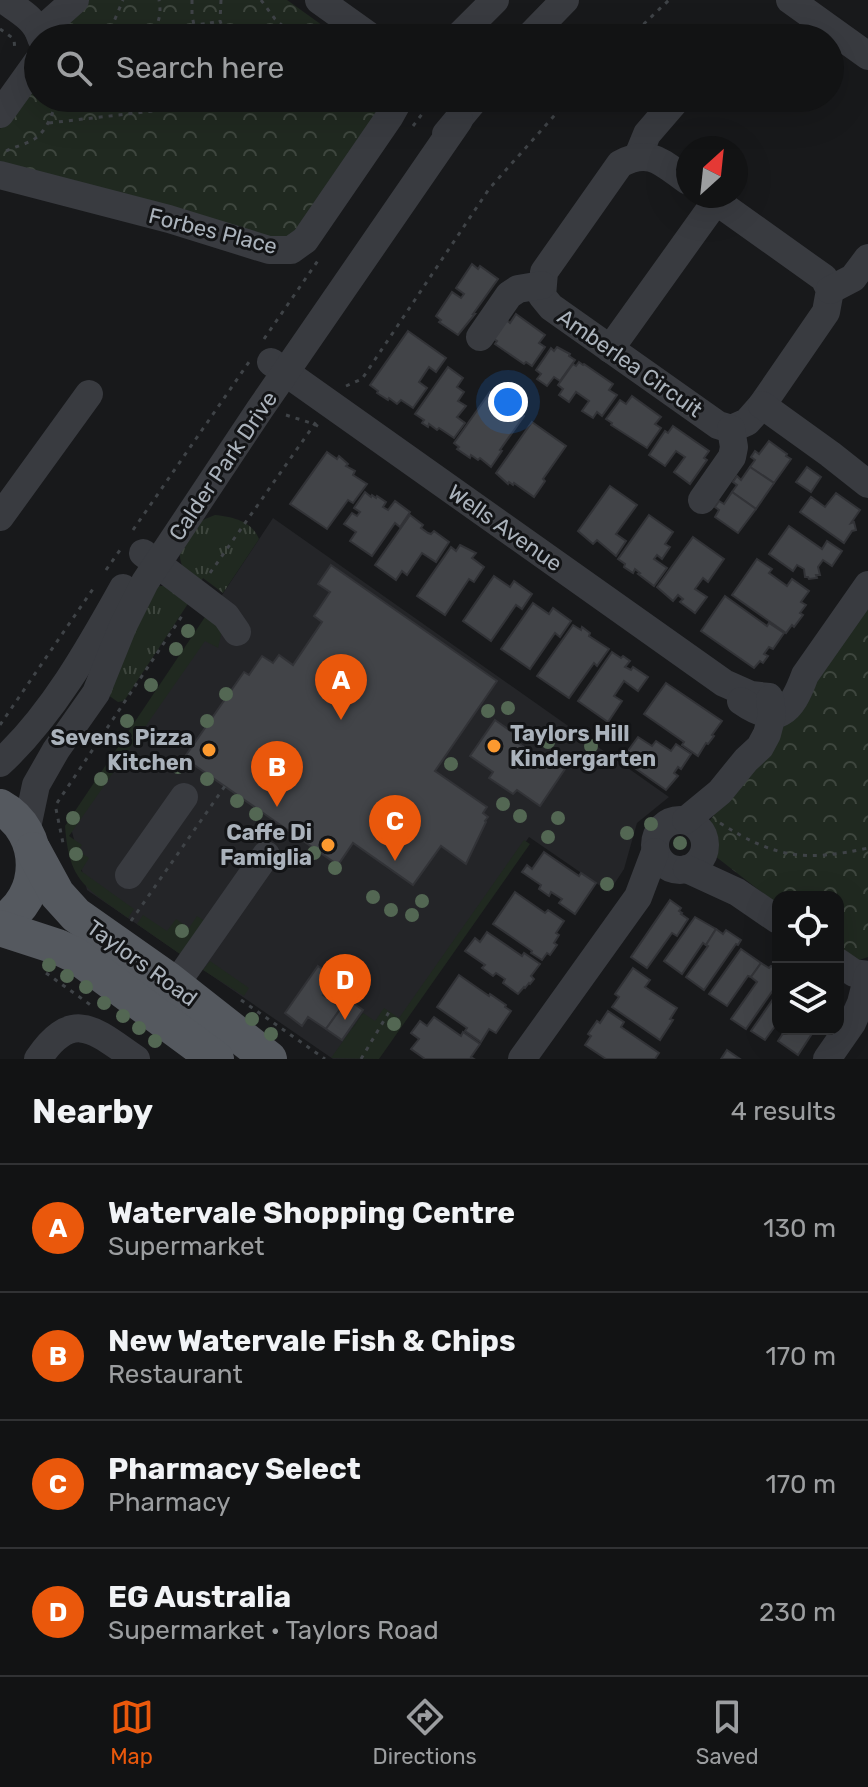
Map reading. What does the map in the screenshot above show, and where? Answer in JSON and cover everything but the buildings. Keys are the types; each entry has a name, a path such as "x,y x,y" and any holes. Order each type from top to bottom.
{"main road":[{"name":"Taylors Road","path":"0,807 17,820 57,894 76,915 175,985 269,1059"},
{"path":"0,925 19,908 33,881 35,865 30,841"},
{"name":"Taylors Road","path":"0,925 75,955 216,1059"}],"street":[{"path":"4,0 33,24"},
{"path":"51,24 75,0"},
{"path":"319,0 352,24"},
{"path":"471,24 495,0"},
{"path":"542,24 565,0"},
{"path":"790,0 823,24"},
{"path":"844,39 868,56"},
{"path":"0,114 24,64"},
{"name":"Forbes Place","path":"0,175 169,219 269,250 291,250 305,240 392,112"},
{"name":"Calder Park Drive","path":"0,763 40,720 86,650 139,548 266,361 465,112"},
{"name":"Amberlea Circuit","path":"665,112 647,134 638,156 620,164 544,272 542,296 551,307 610,349 718,425 731,429"},
{"path":"638,156 657,159 676,172"},
{"path":"610,349 705,208"},
{"path":"702,500 732,457 731,429 747,422 762,405 826,312 830,290 824,278 726,208"},
{"path":"830,290 853,278 868,258"},
{"name":"Amberlea Circuit","path":"480,337 509,295 518,289 542,285"},
{"name":"Wells Avenue","path":"266,361 724,683 751,695 767,708"},
{"path":"4,502 89,394"},
{"path":"762,405 868,484"},
{"path":"139,548 226,616 237,632"},
{"name":"Calder Park Drive","path":"30,841 36,785 96,693 134,602 139,548"},
{"path":"522,1059 638,897 693,839 746,760 767,708 779,694 805,675 868,585"},
{"path":"129,875 184,797"},
{"path":"693,839 737,892 772,916"},
{"path":"175,985 266,855"},
{"path":"827,1059 852,1023 868,975 854,973 839,963"},
{"path":"38,1059 62,1032 80,1028 90,1029 136,1059"}],"path":[{"path":"113,24 123,0"},
{"path":"158,24 159,0"},
{"path":"192,0 194,24"},
{"path":"221,0 221,24"},
{"path":"261,0 281,24"},
{"path":"644,24 669,0"},
{"path":"202,24 220,21"},
{"path":"0,29 14,39 24,54"},
{"path":"0,156 34,140 49,123 53,112"},
{"path":"49,123 143,112"},
{"path":"408,132 423,112"},
{"path":"55,805 196,593 329,403 341,388 362,379 489,189 558,112"},
{"path":"107,570 139,548 266,361 321,256"},
{"path":"0,725 98,583"},
{"path":"129,923 225,786"},
{"path":"693,839 743,837 794,856 825,856 868,848"},
{"path":"361,1059 389,1012"}],"shaded area":[{"path":"273,518 669,797 637,823 624,869 609,892 529,837 378,1059 333,1059 87,890 70,824"}],"green space":[{"path":"89,0 287,0 320,24 67,24"},
{"path":"24,97 24,112 378,112 295,235 279,243 0,171 0,129"},
{"path":"215,515 247,524 259,539 223,593 203,578 200,583 185,570 180,560 182,543 188,532"},
{"path":"158,586 166,586 191,599 124,701 118,702 108,695 116,667"},
{"path":"868,605 868,957 853,962 844,955 844,891 772,891 772,900 715,856 708,823"},
{"path":"209,611 222,631 218,648 205,641 69,836 82,845 78,851 89,858 81,871 134,909 128,918 82,882 71,860 65,826"},
{"path":"524,840 530,844 379,1059 331,1058 363,1013 375,1021 384,1008 399,1018"},
{"path":"143,915 167,931 176,919 189,928 197,916 211,925 187,959 137,924"},
{"path":"210,961 249,988 244,996 203,970"}],"place":[{"name":"Watervale Shopping Centre","path":"341,720"},
{"name":"Taylors Hill Kindergarten","path":"494,746"},
{"name":"Sevens Pizza Kitchen","path":"209,750"},
{"name":"New Watervale Fish & Chips","path":"277,807"},
{"name":"Caffe Di Famiglia","path":"328,845"},
{"name":"Pharmacy Select","path":"395,861"},
{"name":"EG Australia","path":"345,1020"}]}
